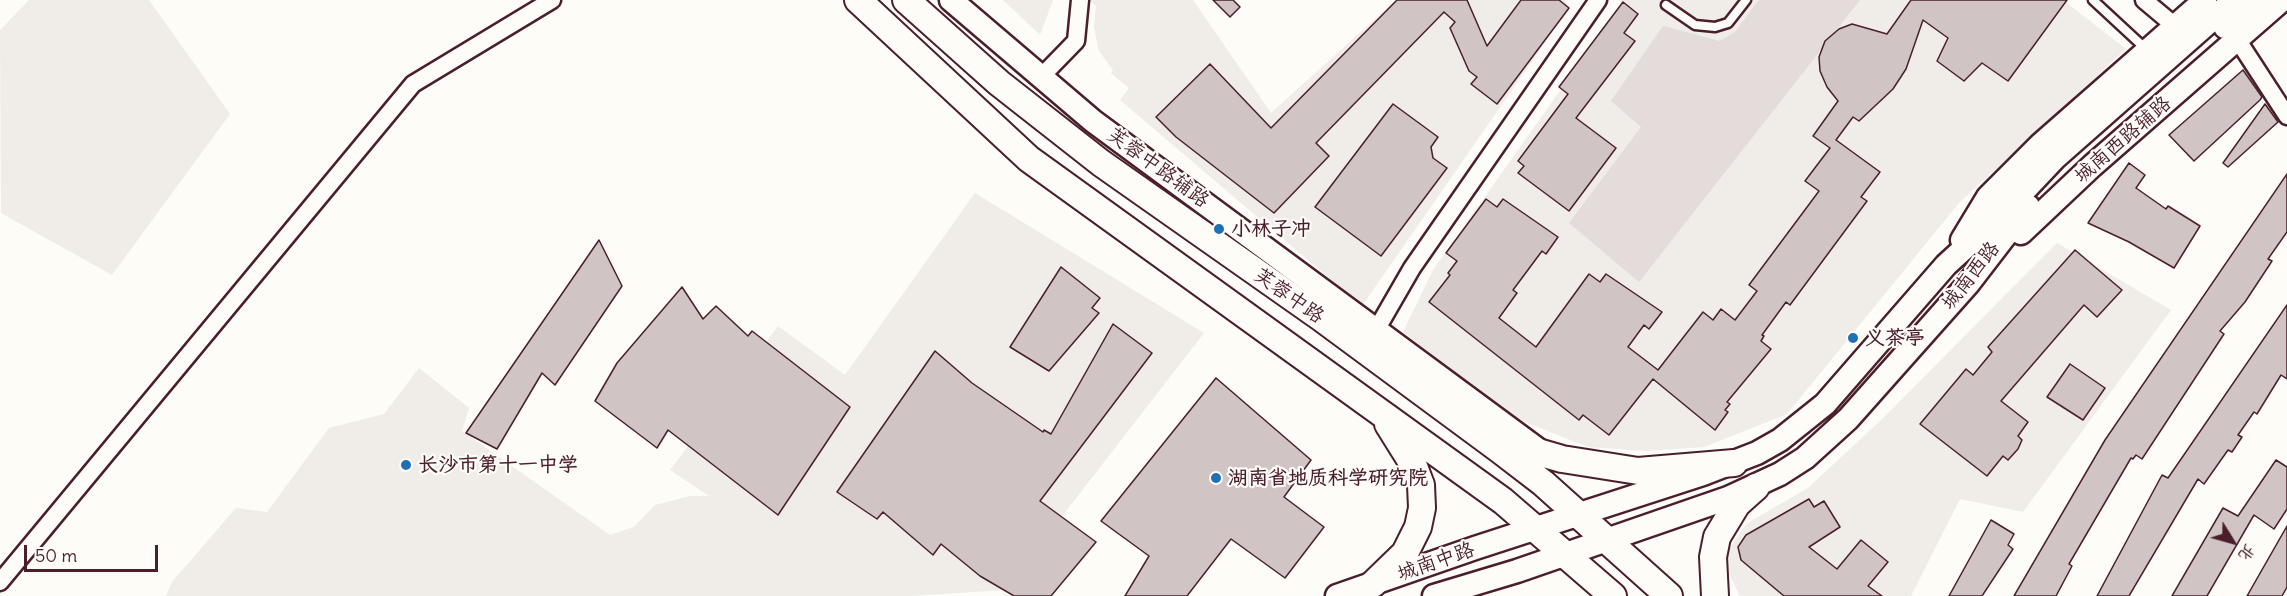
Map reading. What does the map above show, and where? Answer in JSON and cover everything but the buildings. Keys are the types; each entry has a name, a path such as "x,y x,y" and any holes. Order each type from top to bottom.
{"main road":[{"name":"芙蓉中路","path":"858,0 1029,159 1503,501 1613,596"},
{"name":"芙蓉中路","path":"906,0 999,83 1101,163 1370,341 1474,431 1578,514 1670,596"},
{"name":"芙蓉中路辅路","path":"951,0 1093,122 1370,341 1546,455"},
{"path":"2162,62 2175,26 2205,0"},
{"name":"城南西路","path":"1535,528 1734,463 1780,440 1825,404 1946,265 2004,212 2086,129 2234,0"},
{"name":"城南西路","path":"1566,555 1756,487 1805,458 1828,438 1968,284 2015,220 2162,62 2256,0"},
{"name":"城南西路辅路","path":"1968,284 2092,166 2283,0"},
{"path":"1368,402 1389,425 1413,464 1421,485 1422,508 1418,527 1405,553 1373,584"},
{"path":"1474,431 1546,455 1638,471 1734,463"},
{"path":"1716,595 1713,557 1718,537 1737,504 1756,487"},
{"name":"城南中路","path":"1337,596 1535,528"},
{"name":"城南中路","path":"1434,596 1566,555"}],"street":[{"path":"0,582 413,84 552,0"},
{"path":"1040,78 1076,41 1080,0"},
{"path":"1370,341 1412,268 1598,0"},
{"path":"2144,0 2175,26"},
{"path":"2237,39 2287,116"}],"lane":[{"path":"1666,5 1695,25 1715,27 1728,22 1746,0"},
{"path":"2093,0 2162,62"}],"shaded area":[{"path":"29,0 149,0 230,114 112,275 1,213 0,30"},
{"path":"1003,0 1053,0 1040,35"},
{"path":"1089,0 1193,0 1271,113 1396,0 1565,0 1569,8 1362,306 1120,100 1129,88 1111,73 1113,70 1099,51 1094,28 1096,6"},
{"path":"1621,0 2063,0 2126,49 1959,203 1787,414 1704,447 1646,451 1588,447 1515,418 1403,332 1433,270 1622,3"},
{"path":"1759,0 1860,0 1639,282 1569,223 1641,127 1611,101 1663,26 1720,41 1735,32"},
{"path":"975,193 1204,333 1005,590 911,596 166,596 172,582 236,508 267,512 329,428 384,414 419,368 469,408 462,431 610,535 634,527 655,505 690,496 709,496 670,470 778,326 845,375"},
{"path":"2057,243 2171,310 2023,512 1960,499 1911,596 1740,596 1722,560 1746,524 1808,488 1881,420"}],"place":[{"name":"小林子冲","path":"1219,229"},
{"name":"义茶亭","path":"1853,338"},
{"name":"长沙市第十一中学","path":"406,465"},
{"name":"湖南省地质科学研究院","path":"1216,478"}]}
